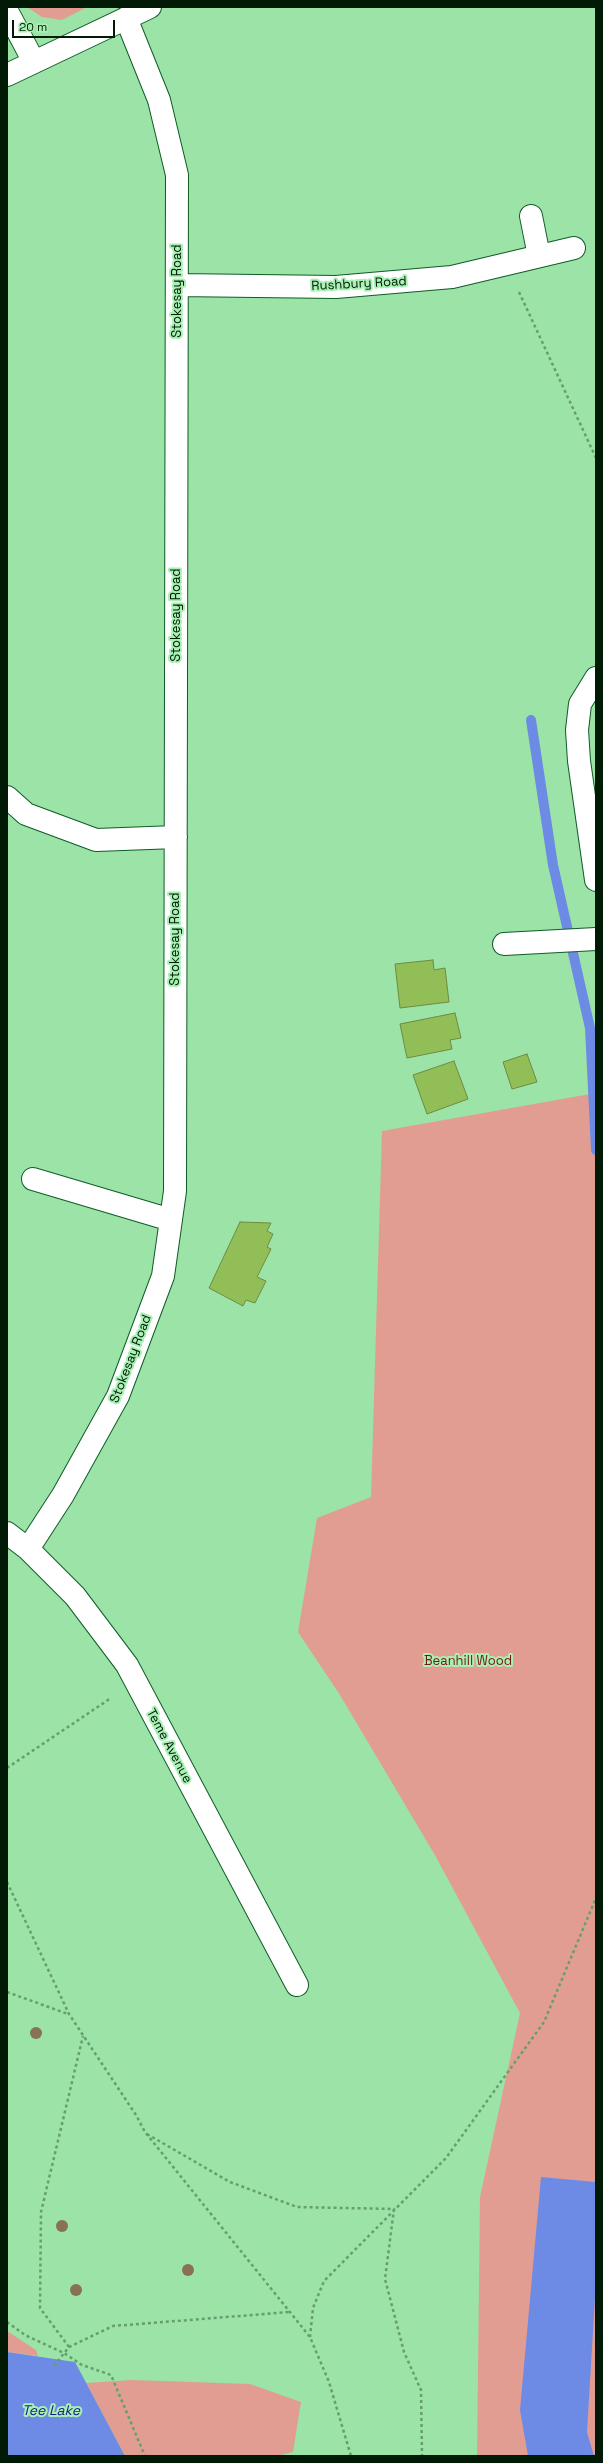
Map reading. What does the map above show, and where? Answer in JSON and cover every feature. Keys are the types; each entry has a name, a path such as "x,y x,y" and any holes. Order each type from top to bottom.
{"street":[{"path":"7,75 150,7"},
{"path":"7,11 34,62"},
{"name":"Stokesay Road","path":"28,1549 63,1495 118,1396 163,1276 175,1191 177,175 159,100 126,18"},
{"path":"531,216 539,256"},
{"name":"Rushbury Road","path":"177,285 336,287 452,277 574,248"},
{"path":"596,678 580,704 577,730 579,761 596,880"},
{"path":"7,797 26,814 96,840 176,837"},
{"path":"504,944 539,944 595,939"},
{"path":"32,1179 171,1220"},
{"name":"Teme Avenue","path":"7,1534 28,1549 75,1596 127,1665 297,1985"}],"path":[{"path":"506,264 596,458"},
{"path":"7,1768 135,1682"},
{"path":"7,1882 69,2014 136,2115 145,2132 310,2337 329,2382 351,2456"},
{"path":"310,2337 313,2308 324,2281 446,2158 544,2022 596,1898"},
{"path":"7,1992 69,2014"},
{"path":"69,2347 40,2308 41,2212 83,2036"},
{"path":"145,2132 230,2182 297,2207 394,2209"},
{"path":"394,2209 385,2279 404,2352 421,2390 422,2456"},
{"path":"54,2366 69,2347 113,2326 291,2312"},
{"path":"7,2322 25,2335 64,2353 82,2365 111,2375 145,2456"}],"green space":[{"path":"27,7 87,7 62,20 42,17"},
{"name":"Beanhill Wood","path":"596,1093 596,2456 477,2456 480,2197 520,2013 436,1857 340,1695 298,1632 317,1518 371,1497 382,1131"},
{"path":"7,2331 36,2350 38,2356 7,2352"},
{"path":"132,2380 250,2384 301,2402 293,2452 277,2456 125,2456 86,2383"}],"water":[{"path":"541,2177 596,2182 596,2281 587,2432 594,2456 528,2456 520,2410"},
{"name":"Tee Lake","path":"7,2352 75,2362 125,2456 7,2456"}],"building":[{"path":"433,960 434,970 445,968 449,1002 400,1008 395,964"},
{"path":"455,1013 461,1038 450,1040 452,1049 407,1058 400,1024"},
{"path":"527,1054 537,1082 512,1089 503,1062"},
{"path":"454,1061 468,1099 427,1114 413,1075"},
{"path":"240,1222 271,1223 267,1231 273,1234 267,1247 271,1249 257,1277 266,1281 255,1303 246,1300 243,1306 209,1288"}],"waterway":[{"path":"531,720 553,865 590,1028 596,1150"}]}
